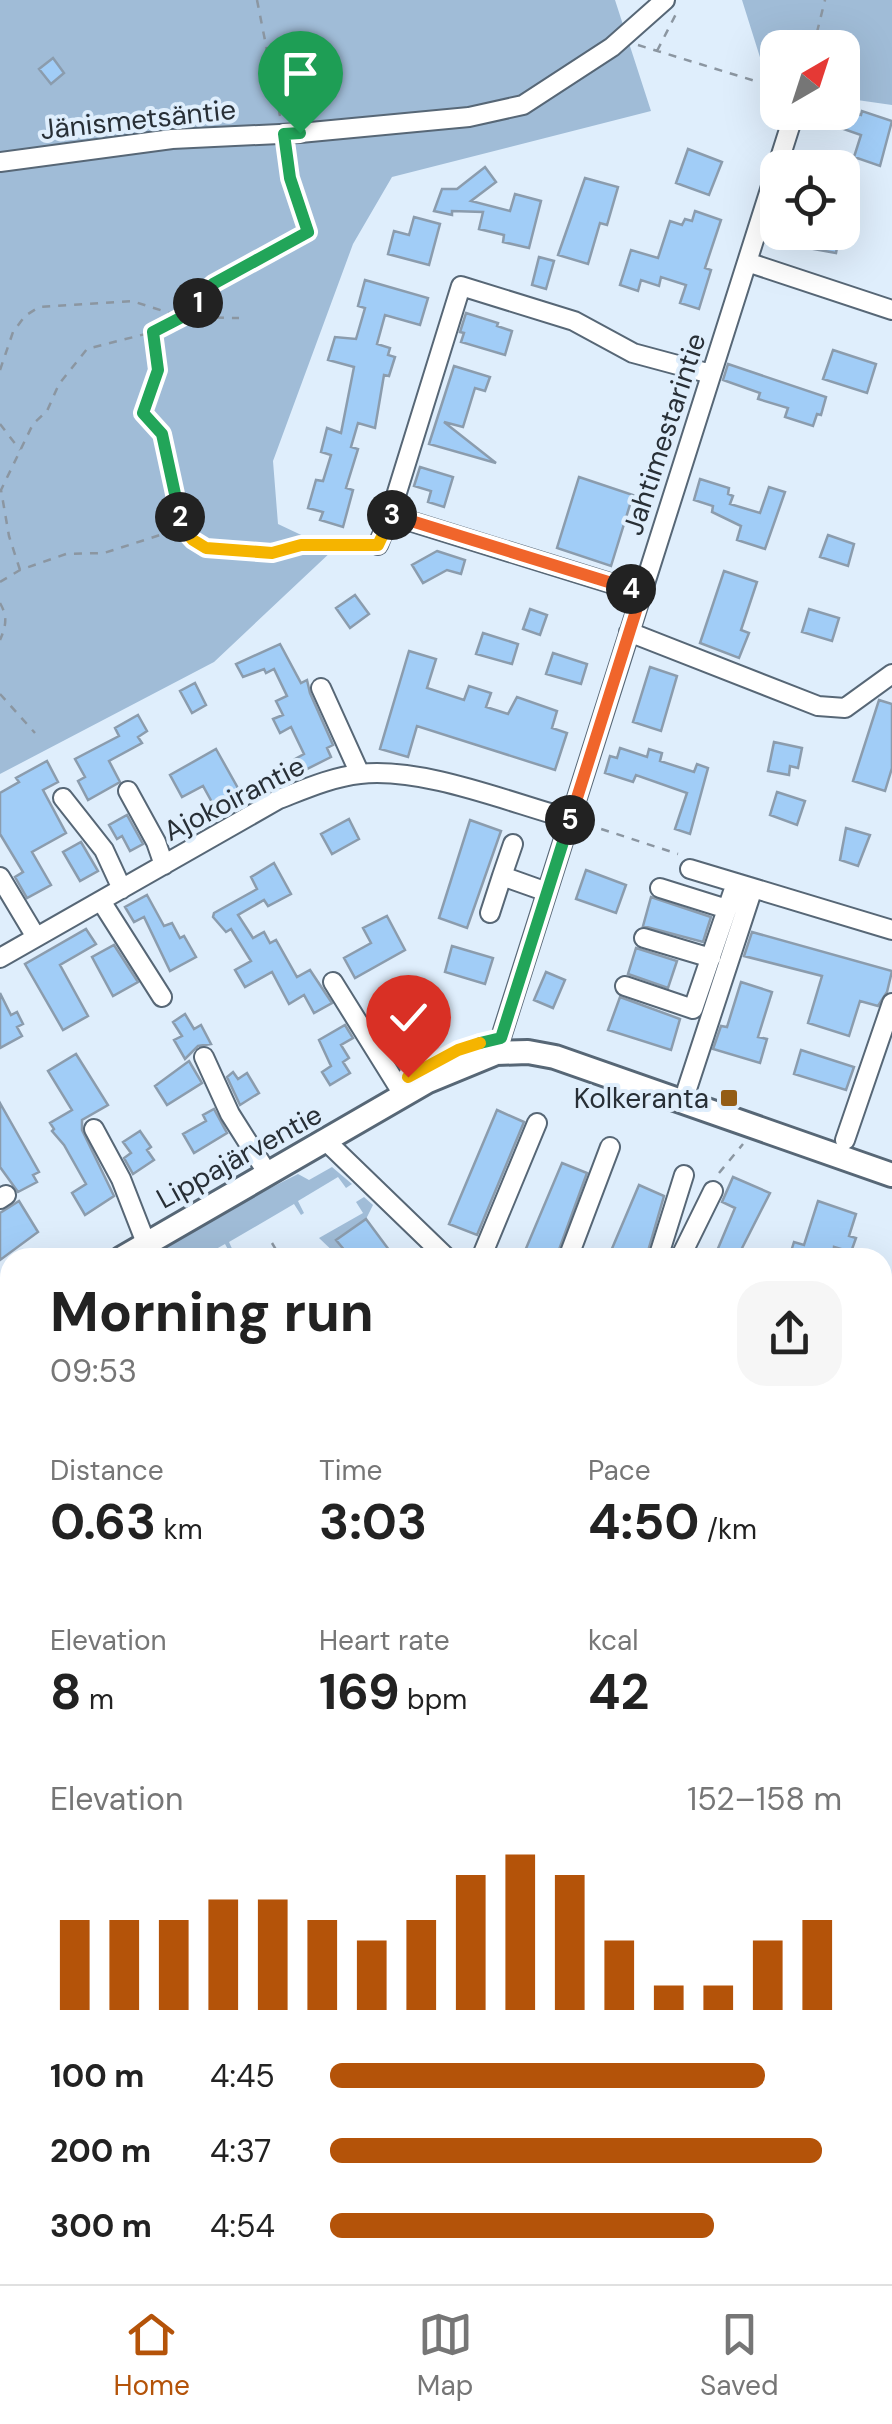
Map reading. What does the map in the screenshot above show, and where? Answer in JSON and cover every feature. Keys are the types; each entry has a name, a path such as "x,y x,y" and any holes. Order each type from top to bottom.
{"main road":[{"name":"Lippajärventie","path":"131,1248 327,1142 428,1081 496,1053 528,1052 555,1057 892,1175"}],"street":[{"name":"Jänismetsäntie","path":"0,162 172,140 469,117 523,105 671,6"},
{"name":"Jahtimestarintie","path":"496,1053 789,130"},
{"path":"747,262 892,310"},
{"path":"378,545 461,286 574,321 633,352 711,374"},
{"path":"390,515 642,592"},
{"path":"630,632 818,706 845,708 892,674"},
{"path":"322,688 360,774"},
{"name":"Ajokoirantie","path":"0,958 279,799 328,781 360,774 414,775 570,819"},
{"path":"128,791 164,865"},
{"path":"63,798 104,850 122,889"},
{"path":"490,913 512,844"},
{"path":"690,870 892,930"},
{"path":"502,876 547,892"},
{"path":"0,877 36,937"},
{"path":"625,986 693,1009 727,909 744,886"},
{"path":"687,1090 744,886"},
{"path":"660,888 727,909"},
{"path":"101,900 162,996"},
{"path":"644,938 711,958"},
{"path":"333,982 404,1096"},
{"path":"845,1140 892,1003"},
{"path":"204,1057 230,1114 268,1174"},
{"path":"486,1248 537,1123"},
{"path":"94,1129 121,1180 146,1243"},
{"path":"327,1142 436,1248"},
{"path":"572,1248 610,1147"},
{"path":"661,1248 684,1175"},
{"path":"685,1248 713,1190"}],"path":[{"path":"20,570 8,536 2,490 33,424 47,410 59,384 86,349 153,332 182,317 208,294 213,284 308,232 290,178 256,0"},
{"path":"818,30 825,0"},
{"path":"656,52 671,6"},
{"path":"623,39 760,83"},
{"path":"0,370 13,332 24,316 39,307 132,301 182,317 239,318"},
{"path":"153,332 158,370 143,413 162,434 182,528 193,540 206,548 272,553 301,545 378,545"},
{"path":"0,424 20,450"},
{"path":"0,582 20,570 66,554 104,553 182,528"},
{"path":"0,603 6,613 0,640"},
{"path":"0,694 35,734"},
{"path":"570,819 680,855 690,870"},
{"path":"713,1190 720,1170 748,1140"},
{"path":"272,1243 275,1248"}],"shaded area":[{"path":"0,0 615,0 651,111 392,177 353,244 273,461 278,524 333,550 214,662 0,774"},
{"path":"742,0 892,0 892,105 860,100 860,30 760,30 760,57"},
{"path":"332,1167 352,1184 346,1188 338,1177 298,1201 304,1213 301,1215 294,1204 229,1242 232,1248 225,1244 218,1248 155,1248 298,1174 309,1180"},
{"path":"364,1197 373,1205 366,1219 337,1240 344,1248 330,1248 319,1238 363,1213 356,1202"}],"building":[{"path":"53,58 64,73 51,84 39,69"},
{"path":"862,111 892,121 880,166 860,159 860,150 856,150 861,135 846,130 860,130"},
{"path":"688,149 722,162 709,195 676,183"},
{"path":"485,167 496,182 471,201 510,211 515,194 541,201 529,248 503,242 504,235 479,229 483,212 452,211 452,215 434,211 442,189 457,189"},
{"path":"585,178 618,187 607,225 600,223 588,264 558,255"},
{"path":"695,211 721,220 705,268 711,270 699,309 680,303 686,285 661,277 659,286 641,280 638,291 620,285 631,250 658,258 670,221 682,225 685,219 692,221"},
{"path":"414,217 440,224 429,265 388,254 394,231 409,235"},
{"path":"539,257 554,261 546,289 532,285"},
{"path":"365,280 428,298 420,325 385,315 377,344 390,348 388,355 395,357 389,376 384,375 375,428 358,423 351,447 358,449 346,488 353,490 343,527 320,520 323,512 308,508 316,480 323,481 331,455 321,452 327,428 341,433 354,367 328,360 335,337 356,339 365,308 358,306"},
{"path":"466,313 512,331 505,355 461,342"},
{"path":"833,350 876,364 867,393 823,379"},
{"path":"728,364 826,397 821,415 817,414 813,426 785,417 788,408 758,399 760,393 723,380"},
{"path":"454,366 490,377 485,391 475,388 463,427 444,422 496,463 429,444"},
{"path":"420,467 453,477 444,507 428,502 431,491 414,486"},
{"path":"579,477 633,495 611,566 557,548"},
{"path":"700,479 729,488 728,494 733,496 730,504 760,513 769,487 785,492 765,549 737,540 741,526 712,512 713,506 694,500"},
{"path":"828,535 854,544 848,566 820,557"},
{"path":"437,551 465,560 461,574 447,570 423,583 412,565"},
{"path":"724,571 757,582 741,630 749,633 739,658 700,643"},
{"path":"355,595 369,614 350,628 336,608"},
{"path":"530,609 547,615 540,635 523,629"},
{"path":"809,609 839,618 832,641 802,632"},
{"path":"483,633 518,644 512,664 476,654"},
{"path":"280,644 301,683 307,680 333,745 327,748 331,757 301,772 295,759 304,754 291,727 280,733 273,719 283,715 276,701 287,696 274,669 243,677 236,664"},
{"path":"409,651 436,659 427,688 464,700 469,686 491,693 486,707 508,714 517,697 557,711 552,728 567,733 555,770 417,726 408,757 380,749"},
{"path":"553,653 587,664 581,684 546,674"},
{"path":"650,667 677,676 661,731 633,722"},
{"path":"195,683 206,705 192,713 180,691"},
{"path":"879,700 892,704 892,768 885,791 853,781"},
{"path":"138,715 147,731 138,737 142,743 109,761 120,782 88,800 78,781 85,777 75,759 119,736 115,728"},
{"path":"774,742 802,748 798,768 790,766 789,775 768,771"},
{"path":"620,748 647,757 649,749 662,753 660,761 694,772 697,764 708,768 690,834 675,829 687,793 636,775 633,782 605,773 610,756 617,758"},
{"path":"216,749 239,790 213,804 203,786 182,797 170,775"},
{"path":"47,761 58,782 43,790 66,833 32,852 51,885 27,898 15,877 23,872 0,834 0,793 19,782 16,778"},
{"path":"777,792 805,801 797,825 770,815"},
{"path":"127,815 143,844 130,851 122,836 117,839 109,825"},
{"path":"349,819 359,839 332,854 321,834"},
{"path":"470,820 501,831 467,928 439,918"},
{"path":"846,828 870,835 858,866 840,860"},
{"path":"81,842 98,871 80,881 63,852"},
{"path":"274,863 291,894 268,906 264,900 238,915 253,938 264,932 270,943 276,940 297,977 310,970 332,1003 314,1013 304,995 289,1004 272,972 245,987 235,970 251,961 231,929 226,932 213,917 257,889 251,877"},
{"path":"586,870 626,885 616,913 576,899"},
{"path":"147,895 164,926 172,923 196,957 170,971 144,917 134,922 125,907"},
{"path":"651,897 711,917 703,942 643,926"},
{"path":"387,916 405,950 355,978 344,958 371,943 363,928"},
{"path":"86,929 96,944 60,965 88,1016 63,1030 25,964"},
{"path":"752,932 892,971 887,992 878,1006 860,1001 849,1036 808,1023 822,976 744,956"},
{"path":"114,945 138,982 113,996 92,957"},
{"path":"452,946 493,958 485,984 445,972"},
{"path":"636,948 677,961 668,988 628,974"},
{"path":"546,972 565,980 553,1008 534,1000"},
{"path":"741,982 772,992 758,1037 767,1039 760,1063 713,1049 721,1026 727,1027"},
{"path":"418,990 441,995 433,1037 391,1029 390,1033 378,1031 371,1019 373,1008 394,996 416,1001"},
{"path":"0,993 11,1015 17,1012 23,1024 17,1027 22,1036 0,1048"},
{"path":"620,997 680,1019 671,1050 608,1030"},
{"path":"185,1014 194,1029 201,1025 211,1044 198,1046 185,1059 174,1040 182,1036 173,1022"},
{"path":"345,1025 353,1038 341,1045 349,1058 343,1062 350,1073 330,1085 322,1072 331,1066 319,1040"},
{"path":"801,1050 854,1067 846,1090 794,1074"},
{"path":"76,1054 108,1105 82,1120 82,1130 114,1196 85,1215 72,1193 86,1184 50,1123 72,1110 48,1071"},
{"path":"189,1061 202,1083 167,1105 155,1086"},
{"path":"233,1072 238,1079 247,1073 259,1093 240,1105 227,1077"},
{"path":"0,1103 39,1172 33,1175 37,1182 18,1192 0,1167"},
{"path":"214,1109 227,1133 194,1153 183,1134 206,1121 203,1115"},
{"path":"497,1110 524,1122 477,1235 449,1224"},
{"path":"140,1131 154,1160 133,1174 124,1158 131,1153 123,1142"},
{"path":"562,1163 587,1173 560,1248 526,1248"},
{"path":"733,1177 770,1193 742,1248 718,1248 735,1208 722,1202"},
{"path":"639,1185 664,1196 649,1248 612,1248"},
{"path":"19,1201 38,1232 16,1248 0,1248 0,1213"},
{"path":"818,1201 856,1214 849,1236 856,1238 852,1248 792,1248 794,1242 804,1245"},
{"path":"366,1219 388,1248 343,1248 336,1240"}],"place":[{"name":"Kolkeranta","path":"729,1098"}],"route":[{"path":"300,133 284,134 290,178 308,232 213,284 208,294 182,317 153,332 158,370 143,413 162,434 182,528 206,548 272,553 301,545 378,545 390,515 642,592 501,1038 458,1050 408,1077"}]}
